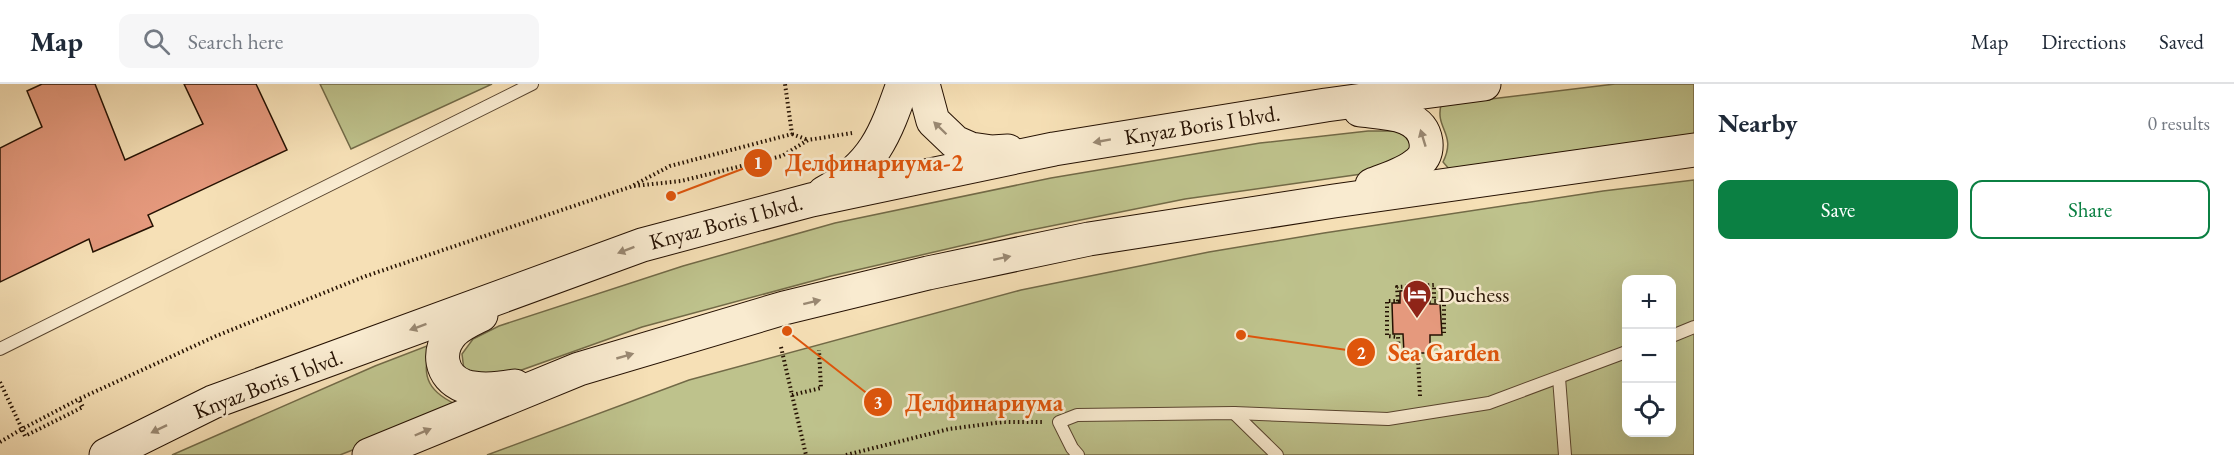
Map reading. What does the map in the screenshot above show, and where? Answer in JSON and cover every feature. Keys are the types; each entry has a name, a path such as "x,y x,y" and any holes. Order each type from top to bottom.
{"main road":[{"path":"811,200 840,184 871,156 888,127 903,84"},
{"path":"923,84 933,121 955,142 971,149 992,152 1054,150"},
{"name":"Knyaz Boris I blvd.","path":"106,455 213,402 642,245 811,200 1054,150 1326,105 1484,84"},
{"path":"1326,105 1403,117 1415,122 1426,140 1426,152 1419,163 1406,171 1334,201"},
{"path":"552,279 460,325 445,343 442,354 447,375 464,386 480,389 521,385 784,308 1089,239 1334,201 1694,150"},
{"path":"369,455 579,369"}],"lane":[{"path":"0,348 532,84"},
{"path":"1676,334 1694,327"},
{"path":"1078,455 1059,422 1077,416 1234,412 1388,419 1489,403 1622,354"},
{"path":"1559,378 1565,455"},
{"path":"1234,412 1277,455"}],"path":[{"path":"785,84 792,134"},
{"path":"0,442 79,399 216,336 366,276 630,187 670,166 792,134 808,140"},
{"path":"630,187 681,181 782,156"},
{"path":"1422,415 1418,358 1399,358 1398,337 1387,336 1387,301 1398,301 1397,286 1434,285 1434,301 1444,301 1444,333"},
{"path":"781,347 806,455"},
{"path":"792,395 821,388 819,350"},
{"path":"0,382 25,436 83,407 79,399"},
{"path":"846,455 949,429 1003,422 1059,422"}],"green space":[{"path":"320,84 492,84 351,149"},
{"path":"1615,84 1694,84 1694,135 1449,169 1443,162 1448,145 1441,120 1441,105"},
{"path":"1368,131 1396,131 1407,136 1412,148 1390,170 1185,199 1016,233 831,276 642,327 491,381 464,370 462,354 473,339 499,326 683,266 835,223 1051,178 1260,143"},
{"path":"1694,180 1694,455 487,455 689,380 1021,290 1209,252 1603,191"},
{"path":"432,344 426,366 430,383 442,396 462,407 340,455 172,455 375,366"}],"building":[{"path":"42,84 95,84 125,160 203,124 184,84 256,84 287,150 148,215 153,226 93,252 89,239 0,282 0,148 42,127 27,91"},
{"name":"Duchess","path":"1430,289 1430,304 1440,304 1442,335 1430,335 1430,353 1404,353 1403,334 1393,334 1392,303 1400,303 1400,291"}],"place":[{"name":"Делфинариума-2","path":"671,196"},
{"name":"Duchess","path":"1417,320"},
{"name":"Делфинариума","path":"787,331"},
{"name":"Sea Garden","path":"1241,335"}]}
